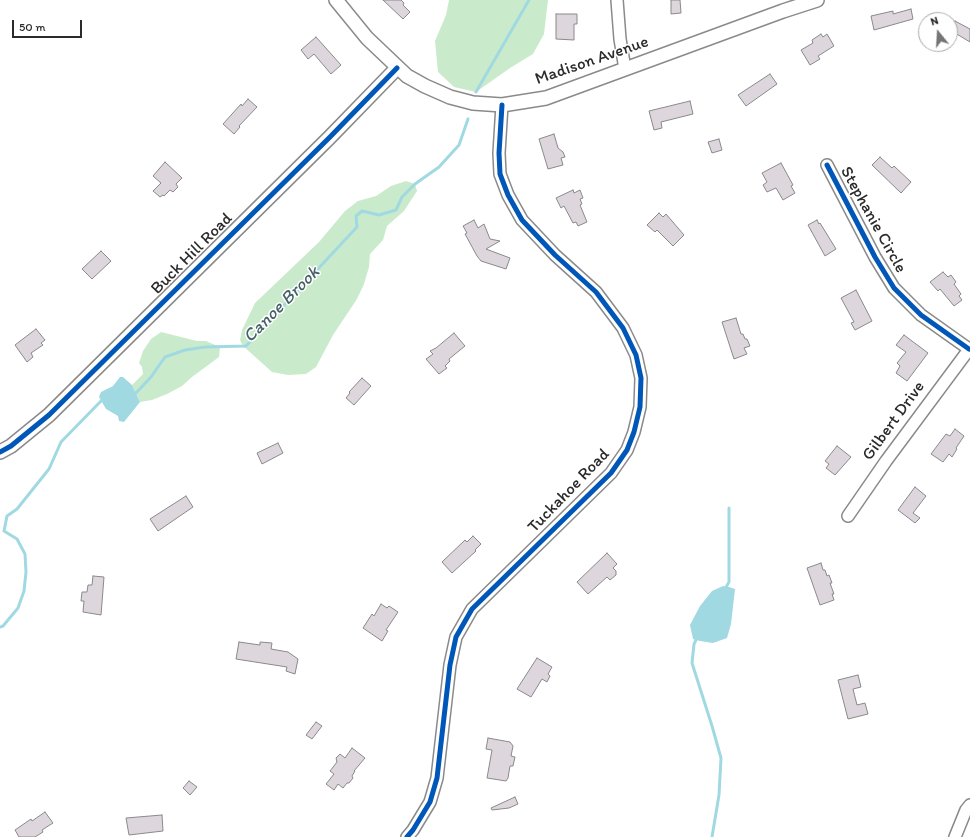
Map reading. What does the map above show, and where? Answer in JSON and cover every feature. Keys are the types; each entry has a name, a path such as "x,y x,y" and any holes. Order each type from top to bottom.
{"street":[{"name":"Madison Avenue","path":"336,0 367,38 407,76 450,98 473,103 502,105 546,98 771,15 817,0"},
{"path":"617,0 620,38 625,69"},
{"name":"Buck Hill Road","path":"0,452 11,446 49,415 326,141 397,68"},
{"name":"Tuckahoe Road","path":"407,837 430,802 437,778 450,665 456,637 472,609 611,473 627,450 634,432 640,407 641,378 636,355 623,328 596,292 555,255 522,220 508,195 500,174 499,153 502,105"},
{"name":"Stephanie Circle","path":"827,165 875,257 894,288 921,315 970,348"},
{"name":"Gilbert Drive","path":"848,516 886,461 970,348"},
{"path":"955,837 966,810 970,805"}],"green space":[{"path":"449,0 548,0 544,34 533,54 476,92 454,87 438,72 435,41 446,15"},
{"path":"406,181 415,184 417,191 404,211 387,226 383,240 370,254 369,267 364,284 357,299 333,335 316,367 306,374 288,375 272,372 243,346 240,340 242,330 255,303 319,242 345,211 358,201 376,196 391,186"},
{"path":"161,332 197,341 206,341 220,347 219,357 182,386 152,400 140,402 132,385 143,374 142,367 139,363 143,351 151,339"}],"water":[{"path":"120,377 123,377 132,385 140,402 124,422 119,421 118,416 106,409 99,397 101,392 113,386"},
{"path":"723,586 735,589 731,624 727,638 713,643 693,639 690,625 700,606 712,591"}],"building":[{"path":"383,0 401,0 404,3 403,5 410,12 403,19"},
{"path":"671,0 680,0 681,13 671,14"},
{"path":"911,9 913,19 874,30 871,16 893,11 893,14"},
{"path":"556,14 577,14 577,24 574,24 574,40 556,39"},
{"path":"958,23 970,29 970,42 958,35"},
{"path":"821,34 823,37 827,34 834,46 818,56 820,59 810,65 801,50 813,43 812,40"},
{"path":"316,37 341,65 331,74 314,54 308,59 301,50"},
{"path":"770,74 777,84 746,106 738,95"},
{"path":"248,99 257,107 239,126 240,127 234,134 223,124 241,104 242,106"},
{"path":"690,101 693,114 661,122 662,128 654,130 649,111"},
{"path":"554,134 558,148 563,152 565,157 561,158 563,165 548,169 539,139"},
{"path":"719,139 722,150 712,153 708,142"},
{"path":"880,157 892,168 894,166 911,182 901,193 872,165"},
{"path":"165,162 182,178 176,184 178,187 173,192 170,190 164,196 163,195 160,197 153,191 161,183 153,176"},
{"path":"781,163 793,185 791,186 795,193 783,200 776,188 767,192 763,185 767,182 762,173"},
{"path":"573,190 574,193 580,190 583,198 580,199 582,204 580,205 587,222 578,226 576,222 573,223 564,206 561,208 556,198"},
{"path":"659,213 663,217 666,214 684,235 673,246 657,230 655,232 647,225"},
{"path":"474,220 478,228 484,224 490,239 500,241 486,249 510,258 506,269 481,261 477,256 465,234 467,233 463,226"},
{"path":"817,220 836,249 825,256 808,225"},
{"path":"101,251 111,261 92,279 82,269"},
{"path":"943,272 948,277 951,275 956,282 954,284 961,294 959,296 962,300 954,306 940,289 938,291 930,282"},
{"path":"856,290 872,321 855,330 851,323 854,322 841,298"},
{"path":"736,318 741,334 743,334 745,339 747,339 750,346 744,348 747,354 734,359 722,322"},
{"path":"36,329 45,340 41,343 43,345 31,353 33,357 27,362 15,345"},
{"path":"454,333 465,346 449,359 450,361 445,366 447,368 439,374 426,359 433,354 430,351"},
{"path":"904,335 928,353 907,381 896,373 900,366 897,363 906,352 896,345"},
{"path":"362,378 371,386 354,405 346,398 350,393 349,392"},
{"path":"955,429 964,436 952,457 949,454 943,462 931,454 946,434 950,436"},
{"path":"278,443 283,453 262,464 257,453"},
{"path":"837,446 851,457 835,475 826,468 829,464 825,461"},
{"path":"915,487 926,496 913,513 920,518 915,523 898,510"},
{"path":"186,496 193,507 158,531 150,519"},
{"path":"473,536 481,544 475,550 476,551 452,573 442,562 465,540 467,542"},
{"path":"607,553 617,564 613,568 616,571 616,575 610,580 607,577 588,594 577,582"},
{"path":"821,563 823,570 825,570 827,576 829,575 832,583 830,583 834,594 832,594 834,600 820,605 807,568"},
{"path":"93,576 104,577 101,615 83,612 84,601 81,601 82,592 87,592 88,585 92,585"},
{"path":"381,604 387,608 389,606 398,612 386,630 388,631 382,641 363,628 372,614 374,616"},
{"path":"239,642 260,645 260,642 272,643 271,649 288,652 298,659 295,674 286,671 287,667 236,659"},
{"path":"537,658 552,667 548,674 550,676 547,682 542,679 531,697 517,689"},
{"path":"858,675 861,687 853,689 857,705 865,703 868,714 848,719 838,680"},
{"path":"316,722 322,726 312,739 306,735"},
{"path":"488,738 510,742 513,746 511,756 515,757 513,766 510,766 506,781 487,778 492,750 486,749"},
{"path":"352,748 365,758 354,771 352,776 353,778 349,783 347,783 343,788 338,784 334,790 326,784 334,774 330,771 337,762 336,758 340,754 345,758"},
{"path":"189,781 197,787 190,795 183,788"},
{"path":"515,797 518,804 509,808 492,810 491,808"},
{"path":"45,812 53,823 42,830 43,832 35,837 19,837 15,830 31,819 32,821"},
{"path":"162,815 163,831 129,835 126,818"}],"waterway":[{"name":"Canoe Brook","path":"476,92 529,0"},
{"name":"Canoe Brook","path":"133,394 136,393 151,377 165,357 185,350 205,347 246,346 357,227 356,216 362,211 379,215 396,210 402,197 415,184 439,167 459,145 468,119"},
{"name":"Canoe Brook","path":"0,627 3,626 18,608 24,591 26,572 25,554 17,539 4,531 7,516 17,509 49,469 61,442 101,401 104,400"},
{"path":"725,589 729,582 729,508"},
{"path":"697,638 694,644 692,663 721,758 719,795 712,837"}],"cycle path":[{"path":"0,452 11,446 49,415 330,137 397,68"},
{"path":"407,837 430,802 437,778 450,665 456,637 472,609 611,473 627,450 634,432 640,407 641,378 636,355 623,328 596,292 555,255 522,220 508,195 500,174 499,153 502,105"},
{"path":"827,165 875,257 894,288 921,315 969,349"}]}
